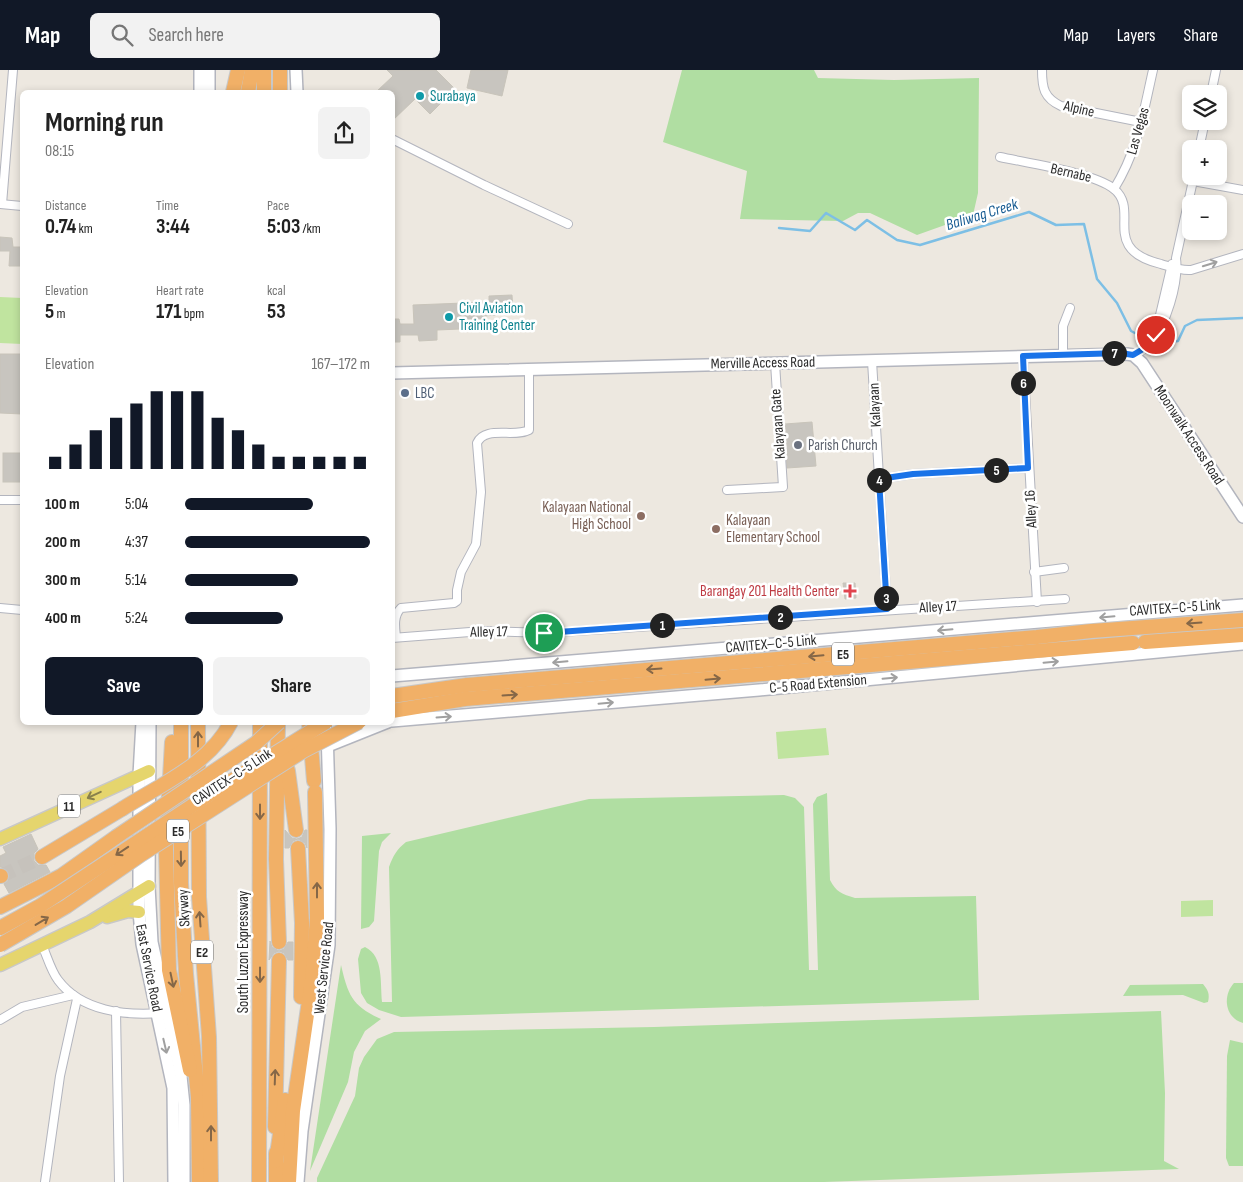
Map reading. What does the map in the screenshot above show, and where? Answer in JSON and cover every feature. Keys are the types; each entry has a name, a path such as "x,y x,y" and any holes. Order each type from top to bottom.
{"highway":[{"path":"233,90 238,70"},
{"path":"248,90 252,70"},
{"path":"258,90 260,70"},
{"path":"264,70 264,90"},
{"path":"280,70 280,90"},
{"name":"CAVITEX–C-5 Link","path":"395,696 467,685 1018,639 1091,631 1243,620"},
{"name":"CAVITEX–C-5 Link","path":"395,718 465,699 1243,635"},
{"name":"Skyway","path":"173,725 166,849 170,970 187,1060 198,1097"},
{"name":"Skyway","path":"181,725 180,840 183,931 198,1097 199,1182"},
{"name":"Skyway","path":"198,725 199,897 209,1037 211,1182"},
{"path":"42,857 200,760 218,743 229,725"},
{"name":"South Luzon Expressway","path":"259,1182 260,725"},
{"path":"0,907 61,876 256,743 276,725"},
{"path":"279,725 276,859 279,942"},
{"path":"289,1182 293,1111 313,972 317,918 315,786 309,725"},
{"name":"CAVITEX–C-5 Link","path":"0,928 53,898 207,796 321,725"},
{"name":"CAVITEX–C-5 Link","path":"0,945 61,910 142,854 303,751 353,725"},
{"path":"278,740 288,771 296,830"},
{"path":"276,1161 302,990 302,923 298,848"},
{"path":"276,1182 274,1100 279,960"}],"main road":[{"path":"200,70 200,90"},
{"path":"209,70 209,90"},
{"path":"296,70 298,90"},
{"name":"Merville Access Road","path":"395,373 872,362 1121,353 1133,355"},
{"name":"Moonwalk Access Road","path":"1133,355 1142,363 1243,517"},
{"path":"395,676 1243,605"},
{"name":"C-5 Road Extension","path":"395,719 749,691 1243,644"},
{"name":"East Service Road","path":"142,725 144,889 173,1088 174,1182"},
{"name":"East Service Road","path":"144,773 150,725"},
{"name":"West Service Road","path":"298,1182 302,1130 329,945 326,725"},
{"name":"C-5 Road Extension","path":"328,746 378,725"},
{"name":"11","path":"0,839 144,773"},
{"path":"0,965 90,922 144,889"},
{"name":"East Service Road","path":"144,889 139,912 142,944 181,1076 184,1105 184,1182"},
{"path":"90,922 128,911 139,912"}],"street":[{"path":"13,70 1,204 20,206"},
{"name":"Alpine","path":"1042,70 1042,87 1052,102 1061,106 1141,122"},
{"name":"Las Vegas","path":"1114,188 1127,167 1136,144 1153,70"},
{"path":"1213,85 1216,70"},
{"path":"395,140 484,185 568,224"},
{"name":"Bernabe","path":"1000,157 1093,178 1114,188"},
{"path":"1133,355 1148,346 1167,314 1174,268 1192,185"},
{"path":"1220,185 1243,190"},
{"path":"1114,188 1123,202 1126,243 1135,254 1148,261 1174,268 1191,270 1243,254"},
{"path":"1063,355 1063,326 1070,308"},
{"name":"Alley 16","path":"1023,356 1037,602"},
{"name":"Kalayaan","path":"872,362 887,609"},
{"name":"Kalayaan Gate","path":"727,490 781,488 783,485 775,363"},
{"path":"395,620 396,612 401,608 454,604 457,602 457,590 461,572 476,544 481,492 477,443 485,433 512,434 529,430 528,370"},
{"path":"879,479 913,474 1028,468"},
{"path":"0,500 20,500"},
{"path":"1034,572 1064,568"},
{"name":"Alley 17","path":"395,637 484,631 544,633 887,609 1064,599"},
{"path":"0,608 20,610"},
{"path":"42,945 58,980 75,997 94,1007 116,1011 163,1013"},
{"path":"0,1020 22,1008 75,997"},
{"path":"45,1182 60,1076 75,997"},
{"path":"116,1011 119,1182"}],"green space":[{"path":"682,70 814,70 818,78 894,80 979,78 978,193 973,215 917,235 870,213 858,213 843,221 740,219 747,171 663,142"},
{"path":"0,297 20,298 20,344 0,343"},
{"path":"826,728 829,755 778,759 776,732"},
{"path":"827,793 830,880 840,892 855,898 976,896 979,1000 401,1017 379,1010 367,1003 361,993 358,959 361,949 365,947 371,951 378,963 382,1002 392,1002 389,867 396,853 406,842 589,799 784,795 795,798 804,807 809,970 818,970 813,804 817,797"},
{"path":"391,833 382,842 379,851 374,921 369,927 361,929 362,836"},
{"path":"1213,900 1213,916 1181,917 1181,901"},
{"path":"341,965 349,992 357,1004 381,1019 365,1031 354,1052 348,1082 310,1171"},
{"path":"1234,983 1243,983 1243,1023 1232,1016 1227,1006 1228,994"},
{"path":"1203,984 1209,997 1208,1002 1204,1003 1183,995 1123,996 1130,985"},
{"path":"1161,1011 1165,1093 1164,1161 1179,1169 824,1182 317,1182 317,1178 355,1096 359,1068 364,1057 377,1039 394,1032 654,1027"},
{"path":"1230,1040 1243,1043 1243,1166 1229,1166 1226,1158 1227,1056"}],"building":[{"name":"Surabaya","path":"387,70 436,70 455,89 430,114 415,99 395,118 395,90 378,90 393,76"},
{"path":"471,70 508,70 502,96 467,88"},
{"path":"0,237 12,238 13,247 20,247 20,266 9,266 10,251 0,251"},
{"name":"Civil Aviation Training Center","path":"512,295 513,312 496,312 496,315 484,316 484,328 437,330 437,340 419,341 418,335 400,335 400,342 395,342 395,319 399,319 400,324 414,324 413,305 489,302 489,296"},
{"path":"0,354 20,354 20,414 0,413"},
{"name":"Parish Church","path":"812,422 816,466 787,468 785,424"},
{"path":"3,453 20,453 20,482 3,482"},
{"name":"Barangay 201 Health Center","path":"843,583 855,583 856,598 845,599"},
{"path":"285,830 292,838 297,839 302,837 305,830 307,830 307,848 305,843 298,839 293,841 289,848 285,848"},
{"path":"31,834 38,849 34,853 34,861 38,865 46,865 50,872 9,893 4,884 9,880 9,872 5,868 0,867 0,856 6,853 3,847"},
{"path":"270,941 272,947 279,951 274,953 269,960"},
{"path":"288,942 293,942 293,960 288,960 284,953 279,951 284,949"}],"waterway":[{"name":"Baliwag Creek","path":"779,228 810,231 826,213 855,230 867,220 897,240 920,245 1029,212 1056,225 1084,224 1097,279 1117,303 1131,331 1156,344 1178,341 1185,326 1197,320 1243,318"}],"tunnel":[{"path":"1,876 42,857"}],"place":[{"name":"Surabaya","path":"420,96"},
{"name":"Civil Aviation Training Center","path":"449,317"},
{"name":"LBC","path":"405,393"},
{"name":"Parish Church","path":"798,445"},
{"name":"Kalayaan National High School","path":"641,516"},
{"name":"Kalayaan Elementary School","path":"716,529"},
{"name":"Barangay 201 Health Center","path":"850,591"}],"route":[{"path":"544,633 887,609 879,479 913,474 1028,468 1023,356 1121,353 1133,355 1151,344 1156,335"}]}
